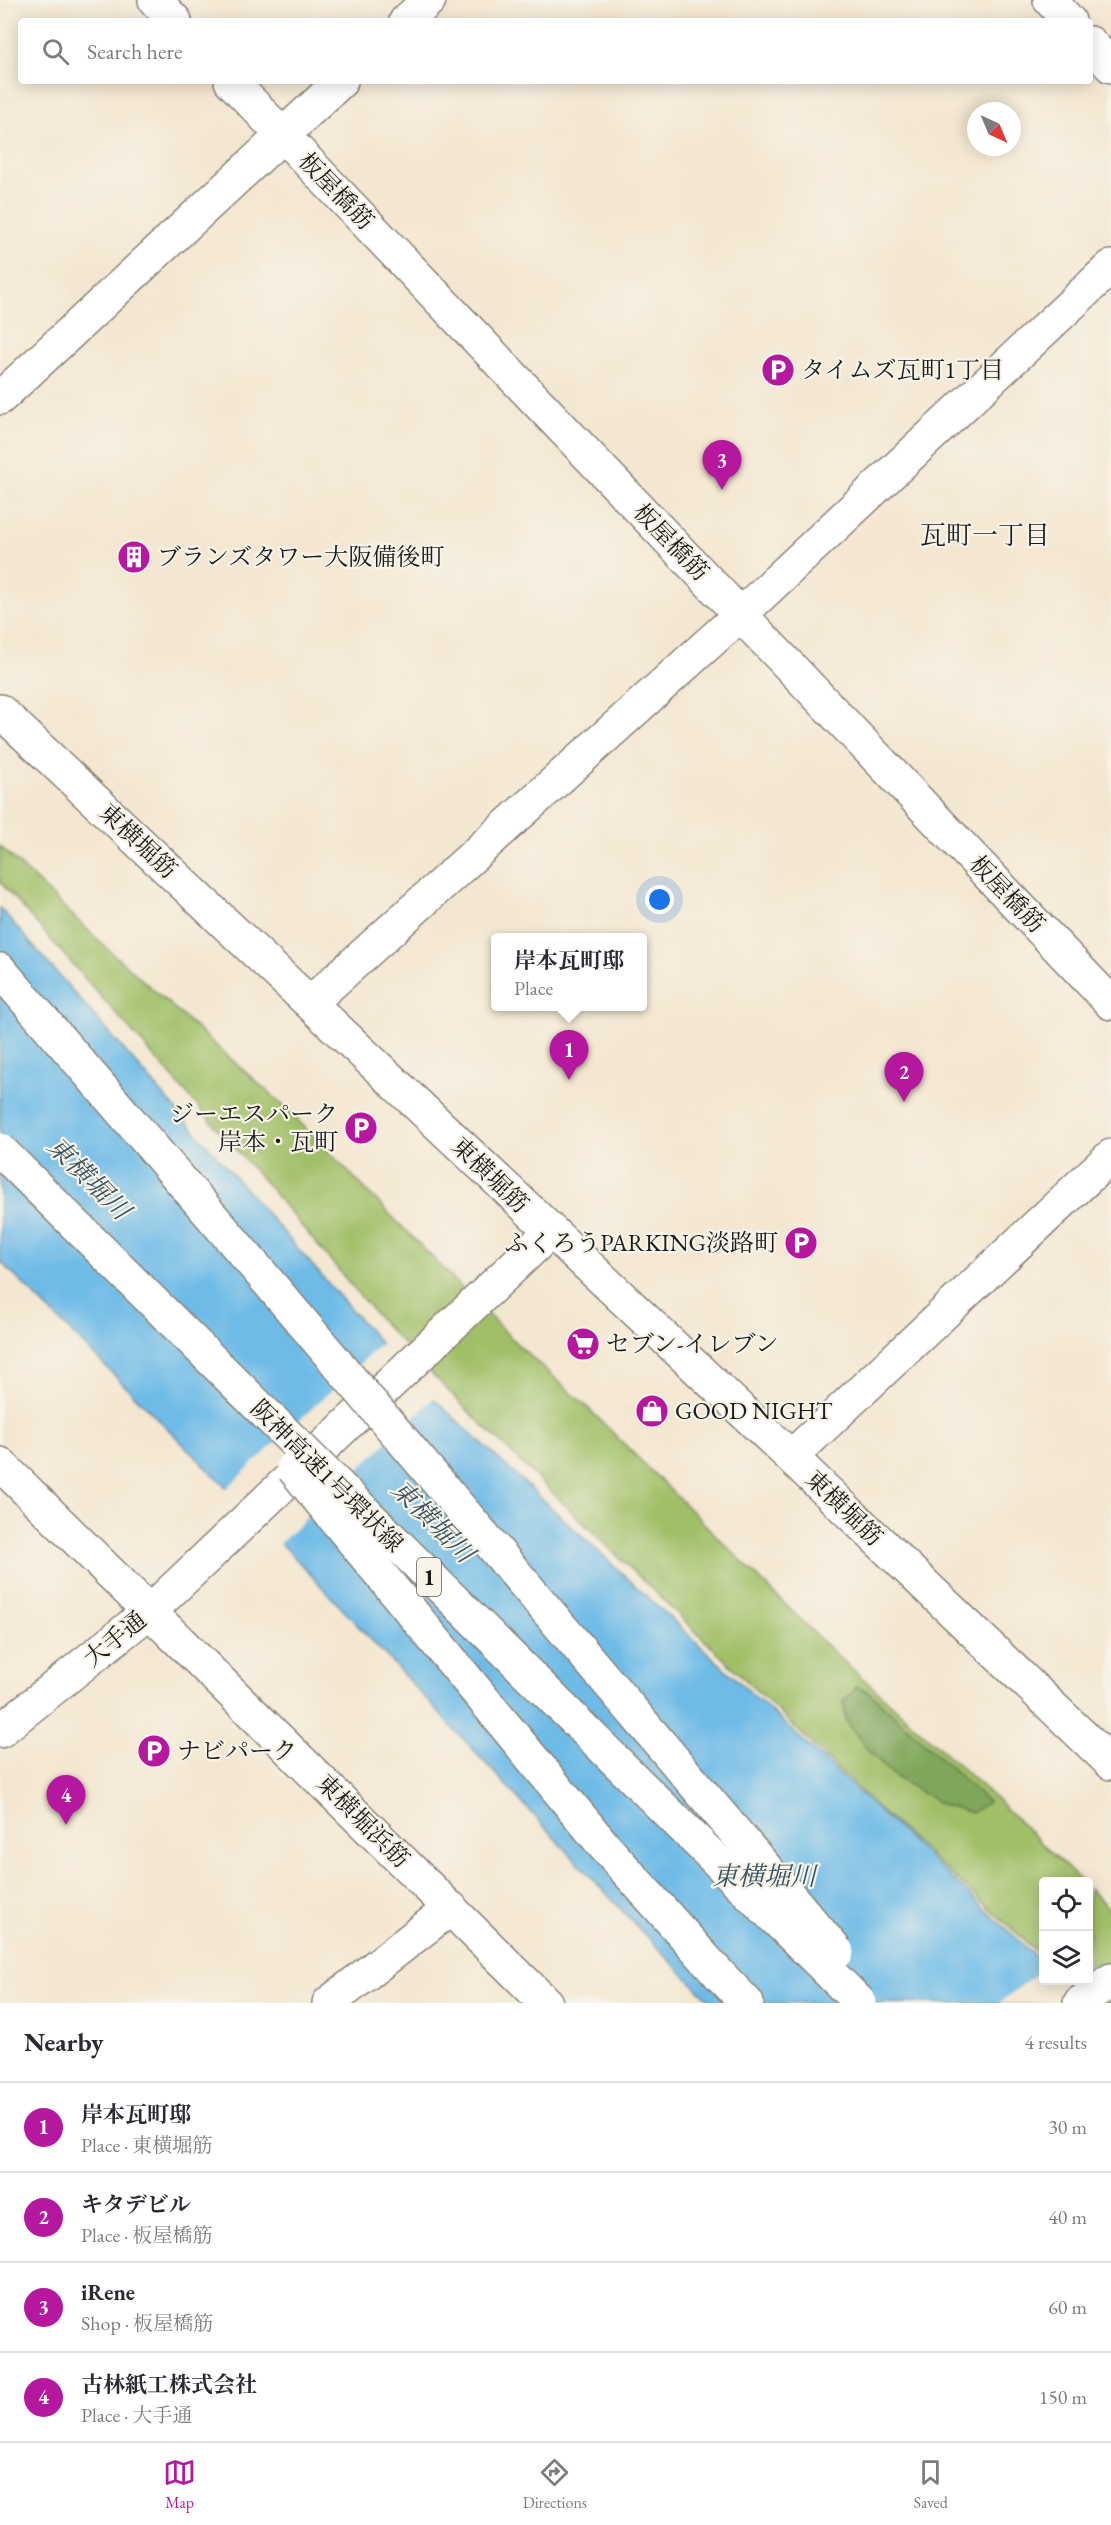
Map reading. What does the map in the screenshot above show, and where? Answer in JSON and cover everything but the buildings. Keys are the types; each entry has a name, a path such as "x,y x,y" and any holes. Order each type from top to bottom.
{"main road":[{"path":"155,0 172,18"},
{"path":"409,18 429,0"},
{"path":"1050,0 1066,18"},
{"path":"1093,46 1111,66"},
{"name":"板屋橋筋","path":"234,84 1111,1004"},
{"path":"0,398 338,84"},
{"path":"310,1003 740,615 1111,267"},
{"name":"東横堀筋","path":"0,711 791,1457 1111,1763"},
{"path":"0,970 445,1487 881,2003"},
{"name":"阪神高速1号環状線","path":"0,1150 860,2003"},
{"path":"791,1457 1111,1156"},
{"name":"大手通","path":"0,1731 150,1611 483,1299 550,1232"},
{"path":"183,1334 604,1847 747,2003"},
{"name":"東横堀浜筋","path":"0,1464 546,2003"},
{"path":"329,2003 451,1908"},
{"path":"1080,2003 1111,1980"}],"green space":[{"path":"0,846 112,953 286,1108 518,1345 584,1404 824,1643 996,1799 1077,1877 1039,1877 1039,1953 884,1814 465,1408 382,1322 268,1186 0,882"},
{"path":"857,1687 869,1692 988,1802 972,1813 941,1804 894,1776 867,1749 845,1719 844,1701"},
{"path":"1093,1893 1111,1910 1111,2003 1093,2003 1073,1985 1093,1985"}],"water":[{"name":"東横堀川","path":"0,908 410,1377 1039,1959 1039,1985 1053,1985 1086,2003 712,2003 643,1933 271,1532 0,1261"}],"pier":[{"path":"383,1342 436,1396 279,1544 225,1490"},
{"path":"1039,1972 1039,1985 1071,1985 1089,2003 999,2003"}],"place":[{"name":"タイムズ瓦町1丁目","path":"778,370"},
{"name":"iRene","path":"722,490"},
{"name":"ブランズタワー大阪備後町","path":"134,557"},
{"name":"岸本瓦町邸","path":"569,1080"},
{"name":"キタデビル","path":"904,1102"},
{"name":"ジーエスパーク 岸本・瓦町","path":"361,1128"},
{"name":"ふくろうPARKING淡路町","path":"801,1243"},
{"name":"セブン-イレブン","path":"583,1344"},
{"name":"GOOD NIGHT","path":"652,1411"},
{"name":"ナビパーク","path":"154,1751"},
{"name":"古林紙工株式会社","path":"66,1825"}],"district":[{"name":"瓦町一丁目","path":"985,535"}]}
